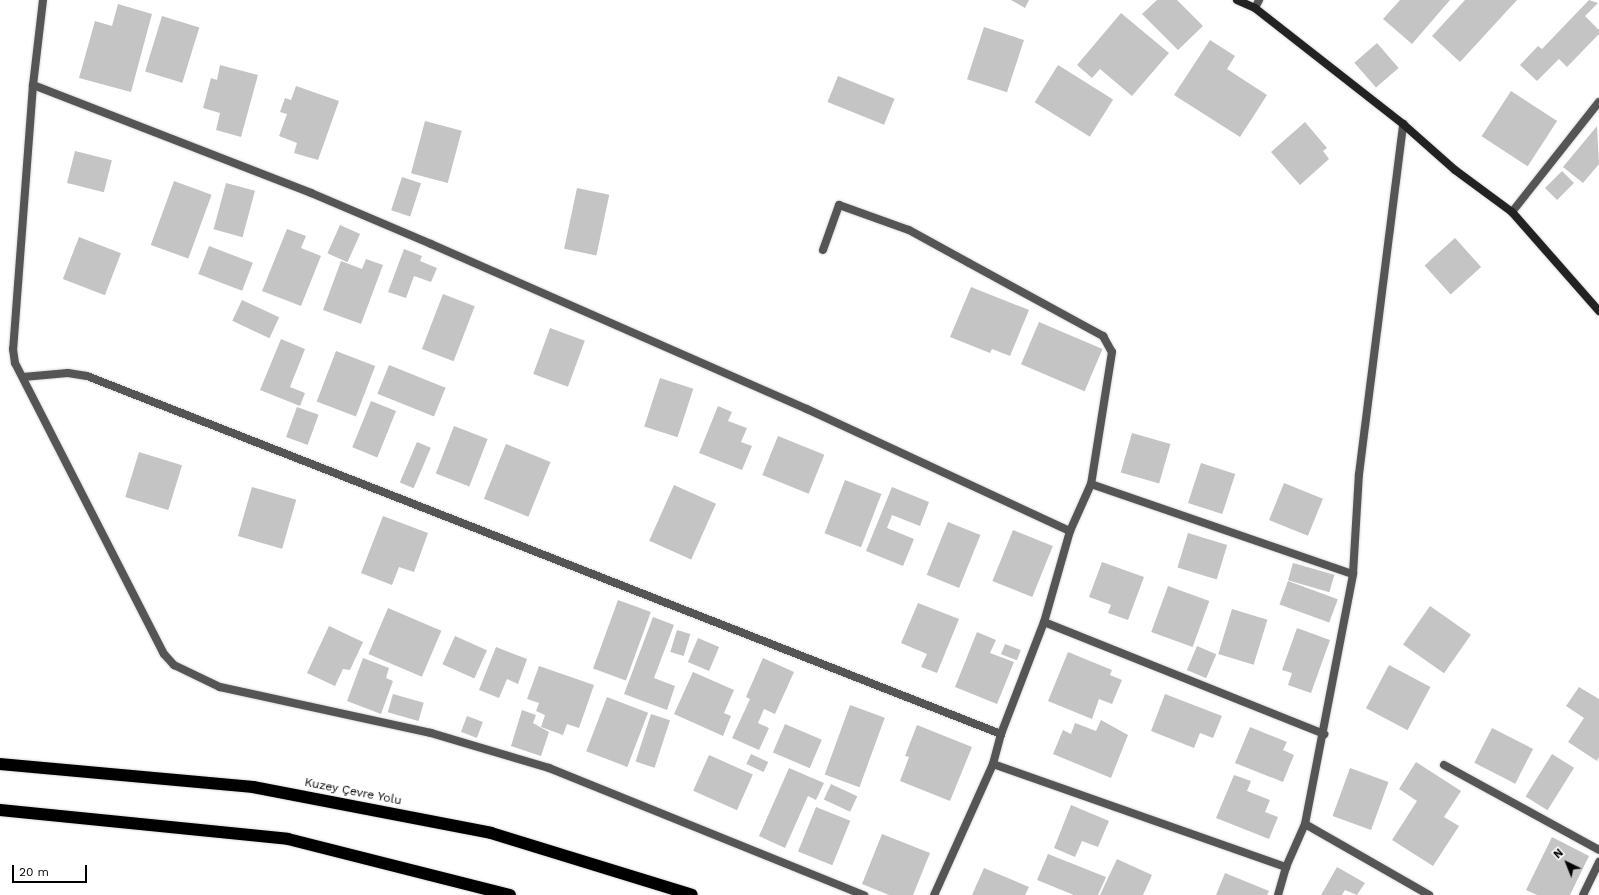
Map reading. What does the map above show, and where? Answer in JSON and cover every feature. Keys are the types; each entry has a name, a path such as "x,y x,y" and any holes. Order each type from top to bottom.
{"highway":[{"name":"Kuzey Çevre Yolu","path":"0,764 253,787 491,833 692,895"},
{"path":"0,810 288,839 510,895"}],"street":[{"path":"43,0 33,85 13,349 15,363 164,654 174,665 220,687 431,733 549,768 864,895"},
{"path":"1236,0 1255,8 1403,124 1455,170 1512,212 1599,311"},
{"path":"1255,8 1259,0"},
{"path":"33,85 311,193 403,232 808,409 1070,531"},
{"path":"1512,212 1599,102"},
{"path":"1278,895 1286,867 1305,824 1324,734 1353,574 1359,474 1403,124"},
{"path":"823,250 839,205 909,230 1103,336 1112,352 1090,484 1070,531 1044,622 1001,734 994,764 934,895"},
{"path":"23,377 68,373 87,376 1001,734"},
{"path":"1090,484 1353,574"},
{"path":"1044,622 1324,734"},
{"path":"994,764 1286,867"},
{"path":"1444,765 1599,850"},
{"path":"1305,824 1429,895"},
{"path":"1583,895 1599,862"}],"building":[{"path":"1011,0 1029,0 1025,8"},
{"path":"1157,0 1177,0 1203,26 1178,50 1142,14"},
{"path":"1400,0 1450,0 1412,44 1383,19"},
{"path":"1465,0 1517,0 1460,62 1432,36"},
{"path":"1589,0 1598,3 1585,16 1599,30 1599,34 1567,67 1559,59 1537,81 1520,65 1538,46 1542,49"},
{"path":"118,4 152,14 131,92 79,78 95,21 112,26"},
{"path":"1121,13 1169,53 1132,96 1100,69 1092,78 1077,65"},
{"path":"162,16 199,27 182,83 145,71"},
{"path":"984,27 1024,40 1007,92 967,79"},
{"path":"1210,40 1235,56 1227,69 1267,95 1240,137 1174,95"},
{"path":"1377,43 1399,68 1376,88 1354,63"},
{"path":"220,65 258,75 241,137 216,130 220,113 203,108 211,78 217,80"},
{"path":"1058,65 1113,99 1090,137 1035,102"},
{"path":"838,76 895,99 884,125 828,102"},
{"path":"296,86 339,101 318,160 294,153 297,143 279,136 287,114 280,112 285,98 291,100"},
{"path":"1511,91 1557,121 1528,166 1482,136"},
{"path":"425,121 462,131 448,183 411,173"},
{"path":"1305,122 1327,148 1323,151 1329,159 1300,185 1271,152"},
{"path":"1597,126 1599,164 1583,183 1563,167"},
{"path":"75,151 112,160 104,192 67,183"},
{"path":"1562,171 1574,183 1557,200 1545,188"},
{"path":"402,177 421,183 410,216 391,210"},
{"path":"174,181 212,195 188,259 151,245"},
{"path":"226,183 255,191 243,237 214,229"},
{"path":"577,188 609,195 596,256 564,249"},
{"path":"340,225 360,234 347,262 327,253"},
{"path":"287,229 306,236 301,248 321,256 301,306 262,291"},
{"path":"79,237 121,253 105,295 63,279"},
{"path":"1455,238 1481,267 1451,294 1425,265"},
{"path":"209,246 253,263 242,291 198,274"},
{"path":"404,249 422,256 420,261 437,268 431,282 414,276 406,298 388,292"},
{"path":"366,259 383,265 361,324 323,310 341,261 362,269"},
{"path":"971,287 1029,310 1010,356 992,349 990,353 950,337"},
{"path":"443,294 475,306 454,361 422,349"},
{"path":"242,300 279,317 269,338 232,321"},
{"path":"1039,322 1103,349 1085,391 1021,364"},
{"path":"550,328 585,341 568,387 533,374"},
{"path":"281,339 305,349 290,387 305,393 300,406 260,390"},
{"path":"336,351 375,366 356,416 317,401"},
{"path":"389,365 446,388 434,417 377,394"},
{"path":"660,378 693,389 678,437 644,427"},
{"path":"371,401 396,411 377,457 352,447"},
{"path":"718,406 732,412 728,421 747,428 741,442 752,446 742,470 699,453"},
{"path":"297,407 319,415 308,445 286,437"},
{"path":"454,426 488,439 469,487 436,474"},
{"path":"1132,433 1170,444 1159,483 1121,472"},
{"path":"778,436 824,455 809,494 762,475"},
{"path":"417,442 431,448 414,488 400,483"},
{"path":"506,444 551,462 528,517 484,499"},
{"path":"139,452 182,465 168,510 125,497"},
{"path":"1201,463 1235,474 1222,514 1188,503"},
{"path":"845,480 881,494 861,547 825,533"},
{"path":"1284,483 1323,499 1308,536 1269,520"},
{"path":"674,485 716,504 691,559 649,541"},
{"path":"252,487 296,500 282,549 238,536"},
{"path":"892,487 929,502 920,526 892,515 887,528 914,539 903,566 866,551"},
{"path":"383,516 428,533 414,572 399,567 392,585 361,573"},
{"path":"948,522 980,535 959,588 927,575"},
{"path":"1013,530 1053,546 1032,597 992,581"},
{"path":"1188,533 1227,545 1217,579 1177,567"},
{"path":"1102,562 1144,577 1128,620 1108,613 1111,605 1089,597"},
{"path":"1293,563 1334,575 1329,592 1288,580"},
{"path":"1288,581 1338,599 1329,623 1279,604"},
{"path":"1168,586 1209,601 1193,647 1151,632"},
{"path":"618,600 651,612 626,681 593,669"},
{"path":"918,603 959,619 937,673 921,667 927,654 901,643"},
{"path":"1430,606 1471,635 1444,673 1403,645"},
{"path":"388,608 441,631 422,677 368,654"},
{"path":"1232,609 1267,620 1254,665 1218,654"},
{"path":"653,617 674,625 654,678 675,686 667,710 624,694"},
{"path":"329,626 363,642 350,670 343,669 335,686 307,673"},
{"path":"1297,628 1330,640 1311,693 1288,685 1292,673 1282,670"},
{"path":"677,630 690,634 684,656 670,652"},
{"path":"977,632 996,640 990,653 1014,662 997,704 955,687"},
{"path":"455,636 487,650 474,679 442,664"},
{"path":"698,638 719,647 709,671 688,662"},
{"path":"1005,644 1021,650 1017,660 1001,654"},
{"path":"1197,646 1216,654 1206,678 1187,670"},
{"path":"496,647 527,659 518,684 507,679 499,698 479,690"},
{"path":"1068,652 1112,670 1110,675 1122,680 1112,704 1099,699 1092,719 1048,701"},
{"path":"363,658 389,668 386,678 393,681 381,714 347,701"},
{"path":"763,658 794,672 775,714 764,709 758,723 769,728 759,750 732,738 750,699 746,697"},
{"path":"1389,665 1430,687 1407,730 1366,708"},
{"path":"539,666 594,685 579,728 567,724 563,735 541,727 545,715 536,711 539,703 527,699"},
{"path":"693,672 734,690 724,713 731,716 723,736 674,714"},
{"path":"1579,687 1599,699 1599,757 1597,761 1568,742 1584,718 1566,706"},
{"path":"393,694 424,703 419,721 388,712"},
{"path":"1165,694 1222,716 1213,738 1200,733 1194,748 1151,731"},
{"path":"607,697 648,713 627,767 586,751"},
{"path":"850,705 885,718 859,787 825,775"},
{"path":"522,710 536,715 533,723 549,732 541,756 511,746"},
{"path":"651,714 670,720 655,768 636,762"},
{"path":"467,716 483,722 477,738 461,732"},
{"path":"1101,720 1128,735 1111,778 1053,754 1063,730 1071,734 1075,723 1096,731"},
{"path":"785,724 822,740 810,768 773,753"},
{"path":"917,725 972,747 950,801 900,781 909,757 905,756"},
{"path":"1250,727 1287,742 1283,750 1294,755 1283,782 1235,763"},
{"path":"1492,728 1533,749 1515,784 1474,763"},
{"path":"751,754 768,762 764,772 746,764"},
{"path":"1552,754 1574,768 1548,810 1526,796"},
{"path":"709,755 753,775 737,810 693,791"},
{"path":"1416,762 1461,791 1444,817 1459,826 1433,866 1392,840 1417,801 1399,789"},
{"path":"789,768 824,783 816,800 808,796 785,848 759,836"},
{"path":"1350,768 1389,782 1371,830 1333,816"},
{"path":"1234,775 1251,781 1247,791 1270,800 1265,812 1278,817 1269,839 1216,818"},
{"path":"831,784 857,796 850,812 824,799"},
{"path":"1071,805 1109,821 1098,847 1082,841 1075,857 1054,848"},
{"path":"816,807 850,821 832,865 798,852"},
{"path":"882,834 930,853 913,895 889,895 862,884"},
{"path":"1552,837 1589,856 1570,895 1537,895 1526,890"},
{"path":"1048,854 1106,877 1098,895 1074,895 1037,880"},
{"path":"1117,859 1152,875 1143,895 1100,895"},
{"path":"1337,867 1365,883 1357,895 1345,890 1342,895 1321,895"},
{"path":"984,868 1029,887 1025,895 972,895"},
{"path":"1225,873 1269,891 1267,895 1216,895"}]}
